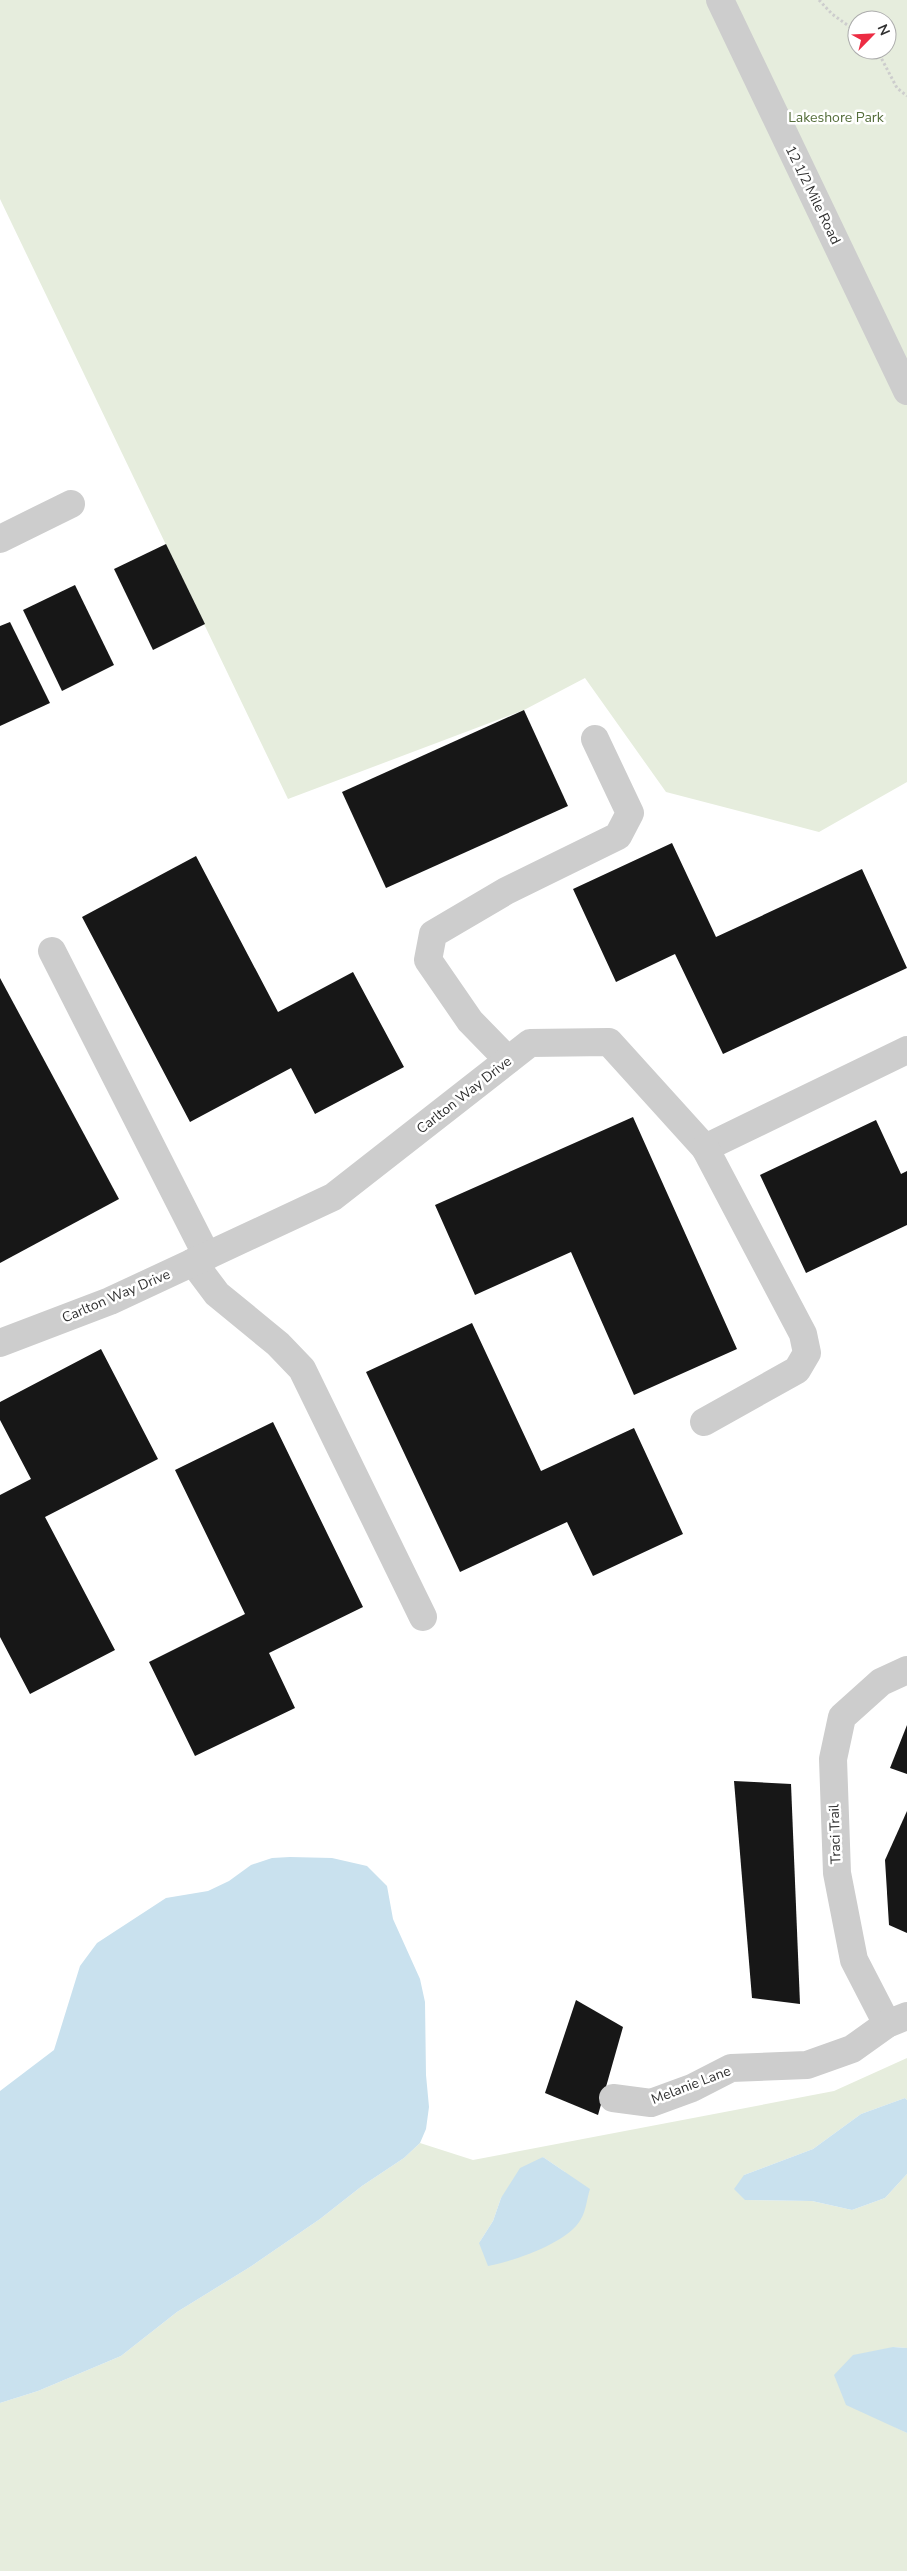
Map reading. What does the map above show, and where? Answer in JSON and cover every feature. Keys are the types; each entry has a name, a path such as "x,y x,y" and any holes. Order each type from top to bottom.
{"street":[{"name":"12 1/2 Mile Road","path":"720,0 907,391"},
{"path":"0,539 71,504"},
{"path":"508,1060 470,1021 428,960 434,934 506,891 618,836 630,813 595,739"},
{"path":"52,950 217,1294 278,1344 302,1369 423,1617"},
{"name":"Carlton Way Drive","path":"0,1343 110,1301 333,1197 530,1043 609,1042 705,1148 803,1334 806,1353 796,1370 704,1422"},
{"path":"705,1148 907,1050"},
{"name":"Traci Trail","path":"897,2020 854,1960 837,1873 833,1759 842,1716 881,1682 907,1670"},
{"name":"Melanie Lane","path":"613,2098 651,2103 692,2088 731,2068 807,2065 852,2049 897,2020"}],"path":[{"path":"819,0 832,14 847,25"},
{"path":"882,60 897,88 907,96"}],"green space":[{"name":"Lakeshore Park","path":"0,0 907,0 907,782 819,832 666,792 585,678 524,710 288,799 0,199"},
{"path":"907,2058 907,2100 905,2098 861,2114 813,2149 744,2175 745,2200 812,2201 852,2210 885,2198 907,2174 907,2348 893,2347 895,2427 907,2433 907,2571 0,2571 0,2403 38,2391 121,2356 177,2312 250,2267 320,2219 362,2186 404,2158 420,2143 473,2160 834,2091","holes":["543,2157 565,2172 479,2243 493,2221 501,2198"]}],"water":[{"path":"272,1858 332,1858 367,1866 387,1886 393,1919 420,1979 425,2002 426,2075 429,2107 426,2129 420,2143 404,2158 362,2186 320,2219 250,2267 177,2312 121,2356 38,2391 0,2403 0,2091 54,2050 80,1966 97,1943 166,1898 208,1891 229,1881 251,1865"},
{"path":"905,2098 907,2100 907,2174 885,2198 852,2210 812,2201 745,2200 734,2189 744,2175 813,2149 861,2114"},
{"path":"543,2157 590,2189 583,2216 574,2228 553,2243 512,2260 488,2266 479,2243 493,2221 501,2198 520,2168"},
{"path":"893,2347 907,2348 907,2433 846,2405 834,2375 853,2355"}],"building":[{"path":"166,544 205,624 153,650 114,569"},
{"path":"75,585 114,665 62,691 23,610"},
{"path":"10,622 50,703 0,726 0,626"},
{"path":"524,710 568,806 386,888 342,792"},
{"path":"672,843 716,937 862,869 907,968 723,1054 675,954 616,982 573,889"},
{"path":"196,856 278,1012 353,972 404,1067 315,1114 291,1068 190,1122 82,917"},
{"path":"0,978 119,1199 0,1263"},
{"path":"633,1117 737,1349 634,1395 571,1252 475,1295 435,1205"},
{"path":"876,1120 901,1174 907,1171 907,1225 806,1273 760,1175"},
{"path":"472,1323 541,1471 634,1428 683,1534 593,1576 567,1522 460,1572 366,1372"},
{"path":"101,1349 158,1459 45,1517 115,1650 30,1694 0,1637 0,1495 31,1479 0,1420 0,1402"},
{"path":"273,1422 363,1607 269,1653 295,1708 195,1756 149,1662 245,1614 175,1470"},
{"path":"907,1725 907,1774 890,1768"},
{"path":"734,1781 791,1784 800,2004 752,1998"},
{"path":"907,1811 907,1933 889,1925 885,1860"},
{"path":"576,2000 623,2027 598,2115 545,2093"}]}
